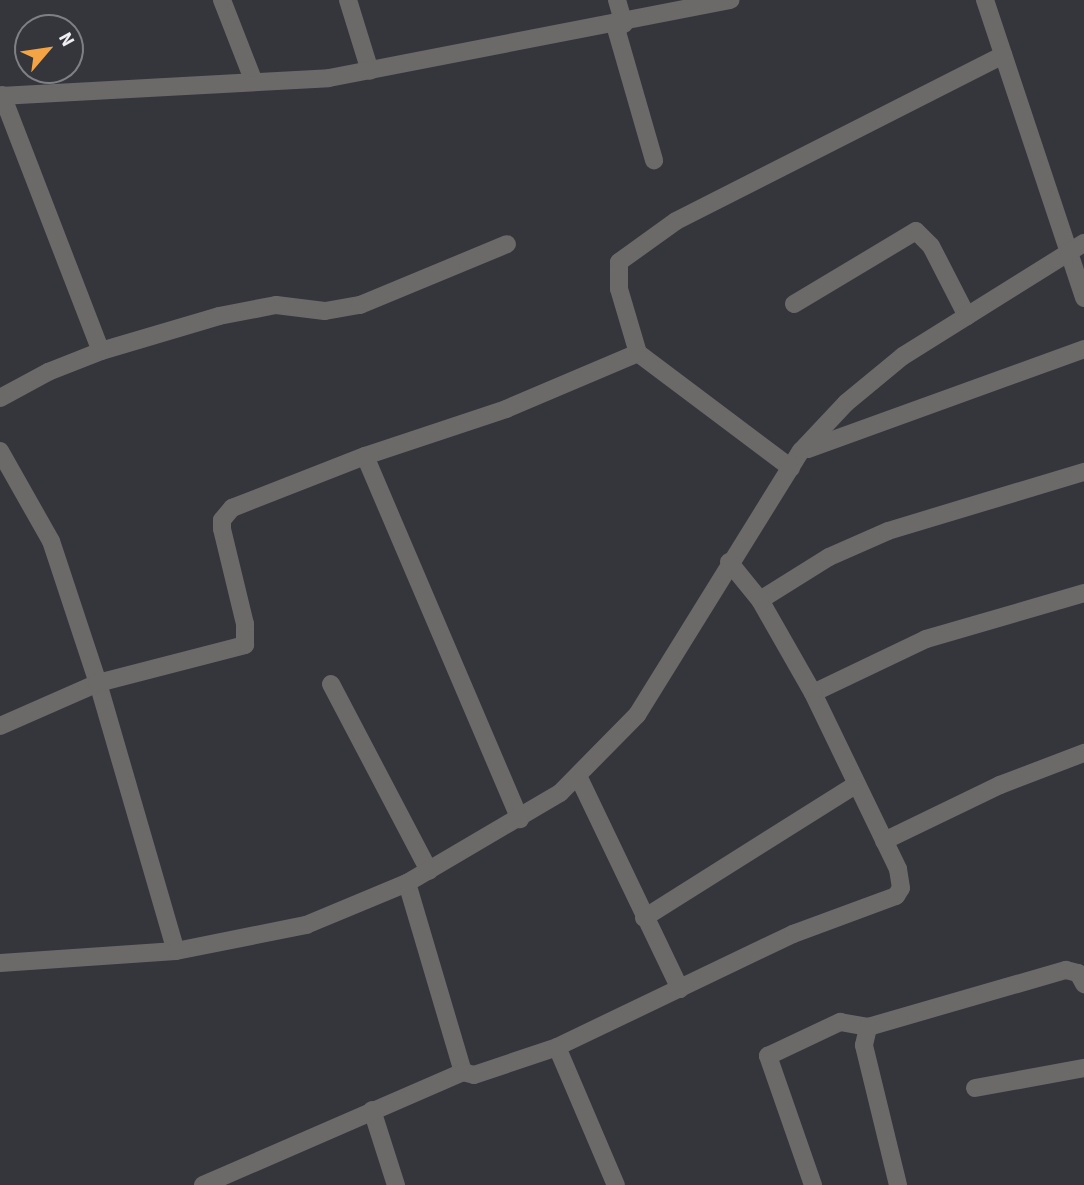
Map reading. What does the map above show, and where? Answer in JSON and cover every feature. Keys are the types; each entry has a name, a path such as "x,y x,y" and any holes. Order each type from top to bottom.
{"street":[{"path":"222,0 254,82"},
{"path":"348,0 370,71"},
{"path":"617,0 619,24 654,160"},
{"path":"101,351 1,95 254,82 370,71 619,24 727,0"},
{"path":"985,0 1066,254 1084,298"},
{"path":"791,468 638,353 618,277 618,262 631,249 839,135 1003,55"},
{"path":"794,304 916,231 930,246 967,316"},
{"path":"1,957 176,951 306,925 407,883 520,818 579,778 637,715 729,562 802,451 870,382 967,316 1084,243"},
{"path":"0,398 48,372 101,351 219,316 276,305 325,311 360,306 507,244"},
{"path":"802,451 1084,349"},
{"path":"0,726 99,683 241,648 247,634 222,529 226,512 365,456 506,409 638,353"},
{"path":"0,451 51,541 99,683 176,951"},
{"path":"365,456 520,818"},
{"path":"760,600 829,557 888,531 1084,472"},
{"path":"203,1185 222,1181 372,1110 463,1072 474,1075 557,1047 793,934 895,896 900,878 813,693 760,600 729,562"},
{"path":"813,693 926,639 1084,593"},
{"path":"331,684 429,871"},
{"path":"884,841 1000,785 1084,753"},
{"path":"579,778 643,918 680,989"},
{"path":"643,918 855,785"},
{"path":"407,883 463,1072"},
{"path":"813,1185 768,1056 840,1022 868,1027 1066,970 1078,973 1084,984"},
{"path":"868,1027 864,1045 898,1185"},
{"path":"557,1047 616,1185"},
{"path":"975,1088 1084,1069"},
{"path":"372,1110 396,1185"}]}
